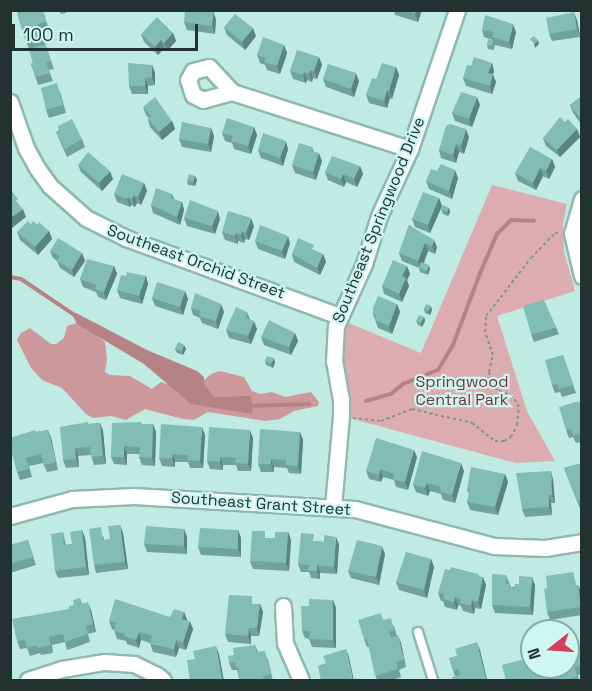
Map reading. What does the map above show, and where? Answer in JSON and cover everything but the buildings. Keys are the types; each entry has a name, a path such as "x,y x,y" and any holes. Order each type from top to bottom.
{"street":[{"name":"Southeast Springwood Drive","path":"333,507 341,416 334,352 339,316 364,264 379,216 410,149 457,10"},
{"path":"232,92 410,149"},
{"name":"Southeast Orchid Street","path":"10,102 26,148 37,168 62,198 86,218 126,238 251,281 339,316"},
{"path":"582,199 572,233 582,276"},
{"name":"Southeast Grant Street","path":"10,516 72,499 103,496 333,507 384,516 494,546 545,548 582,542"},
{"path":"283,606 285,643 301,681"},
{"path":"28,681 62,669 104,662 134,664 157,675 163,681"}],"lane":[{"path":"418,632 433,681"}],"path":[{"path":"341,416 381,421 412,409 472,423 495,441 504,441 512,437 517,425 519,407 513,396 497,390 490,381 489,372 493,355 486,332 486,316 531,258 555,233 572,233"}],"green space":[{"name":"Springwood Central Park","path":"492,185 567,204 563,223 564,251 575,291 497,316 527,411 555,461 516,463 349,418 349,395 341,357 346,322 421,353"}],"shaded area":[{"path":"76,313 147,350 197,371 204,377 204,384 214,397 250,396 253,406 252,414 191,404 144,364 77,324 73,316"},
{"path":"81,322 105,342 107,360 105,372 110,375 130,376 152,389 161,382 174,387 202,382 211,374 220,371 244,377 252,391 260,394 272,392 285,397 311,392 319,402 318,406 294,411 280,419 265,421 208,412 194,420 183,419 145,409 126,420 111,416 93,418 86,414 62,388 42,380 31,368 17,340 21,333 30,328 51,344 56,344 64,338 67,326"}],"waterway":[{"path":"366,401 391,394 403,384 438,370 453,345 497,234 511,220 534,221"},
{"path":"10,277 21,279 76,316"},
{"path":"250,406 309,404"}]}
